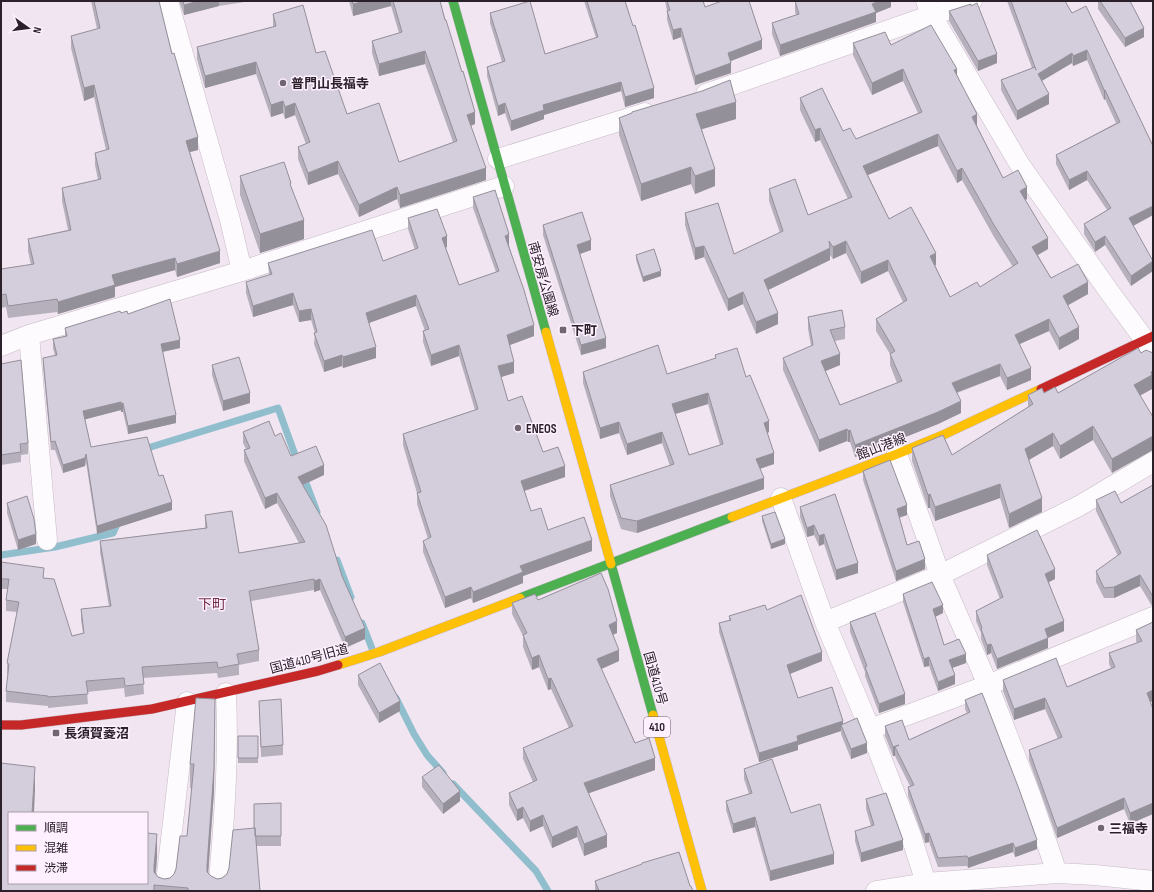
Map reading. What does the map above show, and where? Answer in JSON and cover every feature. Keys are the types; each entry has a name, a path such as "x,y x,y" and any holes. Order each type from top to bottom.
{"main road":[{"name":"南安房公園線","path":"452,1 498,159 504,186 611,564"},
{"name":"館山港線","path":"611,564 897,454 1150,343"},
{"name":"国道410号旧道","path":"1,725 21,725 152,709 318,671 378,652 611,564"},
{"name":"国道410号","path":"611,564 702,891"}],"street":[{"path":"168,1 226,206 242,271"},
{"path":"688,99 929,8 972,1"},
{"path":"929,8 1020,166 1150,343"},
{"path":"498,159 666,107"},
{"path":"1,346 29,335 242,271 504,186"},
{"path":"29,335 47,540"},
{"path":"897,454 940,575 988,685 1030,794 1057,873"},
{"path":"825,622 940,575 1079,506 1153,462"},
{"path":"781,498 825,622 870,729 910,833 926,883"},
{"path":"870,729 988,685 1153,617"},
{"path":"218,891 226,790 226,693"},
{"path":"165,891 187,702"},
{"path":"876,891 926,883 1057,873 1153,880"}],"building":[{"path":"94,1 159,1 172,54 174,53 198,137 186,141 220,251 177,264 175,258 112,275 115,285 58,302 57,299 8,306 6,294 1,295 1,269 34,264 28,239 71,230 62,188 101,179 95,153 109,149 94,85 84,88 71,36 100,28"},
{"path":"183,1 199,1 184,5"},
{"path":"352,1 365,1 353,4"},
{"path":"393,1 440,1 475,112 467,115 486,168 400,195 397,187 359,205 338,161 308,173 298,147 310,142 295,103 285,107 283,101 271,105 256,62 205,76 197,47 276,26 273,14 303,5 316,53 325,51 347,114 379,103 399,162 457,141 425,51 379,64 372,41 402,32"},
{"path":"530,1 545,54 598,37 587,1 625,1 633,26 635,25 654,88 625,97 621,82 543,105 544,110 511,121 505,103 498,106 487,67 505,61 490,13"},
{"path":"667,1 703,1 705,7 722,1 749,1 762,40 728,53 731,63 695,76 681,28 673,30 667,11 670,10"},
{"path":"795,1 879,1 872,4 876,12 780,45 772,23 799,14"},
{"path":"1011,1 1065,1 1072,13 1086,6 1153,146 1153,206 1129,218 1153,261 1131,276 1105,236 1095,242 1084,224 1111,208 1087,171 1069,180 1056,155 1120,122 1104,90 1087,50 1073,56 1072,53 1038,74 1049,94 1017,111 1001,80 1035,67"},
{"path":"1100,1 1130,1 1144,28 1125,38"},
{"path":"977,3 997,54 978,61 949,11 971,4 971,6"},
{"path":"931,25 957,69 954,70 977,114 972,117 1003,178 1018,170 1027,187 1020,191 1048,238 1032,247 1051,278 1078,264 1088,282 1063,296 1079,327 1059,338 1049,319 1015,335 1031,368 1007,378 1000,364 952,383 961,401 938,412 855,445 850,430 848,431 847,429 819,440 783,358 813,345 808,317 842,310 845,327 830,330 840,354 821,361 840,405 902,381 890,354 895,351 876,319 907,300 888,260 861,272 846,241 833,247 829,241 830,248 764,280 778,313 756,322 743,292 728,299 704,246 695,248 685,213 718,203 734,254 783,231 769,189 795,179 808,215 852,197 820,128 815,130 800,98 822,88 843,131 850,128 856,139 922,112 903,69 872,83 853,43 885,32 891,45","holes":["938,134 957,171 962,168 994,225 1018,263 980,287 977,282 950,297 930,256 936,253 911,207 889,219 863,166"]},
{"path":"730,80 736,102 696,114 715,169 695,176 691,167 641,184 619,118 632,112 702,91"},
{"path":"284,162 291,183 290,184 304,220 260,234 240,176"},
{"path":"495,190 509,234 505,236 524,290 534,325 507,335 514,362 498,366 508,401 522,396 543,452 558,447 565,466 521,481 531,511 541,508 548,530 584,517 592,540 520,566 523,572 473,592 471,587 445,597 423,541 431,537 417,493 421,492 403,434 478,409 459,345 431,355 423,331 429,329 416,295 366,313 376,347 324,361 314,333 317,332 311,309 299,311 293,293 253,306 246,282 272,274 268,263 372,230 383,261 418,248 408,218 437,209 447,236 442,238 459,285 499,271 473,197"},
{"path":"582,212 591,240 577,245 606,338 581,345 543,225"},
{"path":"654,249 661,271 643,277 636,255"},
{"path":"170,299 180,340 161,344 176,415 128,426 123,403 121,404 121,402 83,411 91,447 147,437 159,476 163,475 172,502 97,526 86,454 85,458 63,465 55,441 51,442 43,358 57,355 53,339 67,336 65,328 120,311 121,313 127,311 128,314"},
{"path":"658,345 667,374 716,358 715,355 737,348 746,377 750,375 769,421 764,423 774,453 756,459 764,478 637,521 621,518 610,485 674,464 662,432 627,444 619,422 600,428 583,372","holes":["708,393 723,444 689,455 672,404"]},
{"path":"1138,348 1141,353 1146,350 1153,353 1152,375 1134,385 1153,417 1153,436 1112,459 1093,426 1060,446 1053,433 1025,449 1042,498 1009,514 1000,484 935,507 930,494 928,495 912,448 943,435 952,455 1033,404 1028,395 1042,388 1044,393 1055,387 1058,393"},
{"path":"239,357 250,393 223,401 212,365"},
{"path":"21,360 28,443 20,444 21,452 1,455 1,364"},
{"path":"269,421 275,436 281,433 291,456 316,446 324,465 298,477 326,525 342,576 365,628 345,637 320,579 314,581 314,579 249,591 259,650 237,654 239,664 218,668 217,662 142,667 144,684 125,686 124,678 86,681 88,694 48,697 6,691 9,664 7,663 19,602 6,600 9,579 1,579 1,562 44,568 43,578 54,579 72,636 84,633 81,609 111,606 100,541 207,528 205,515 232,511 239,553 305,542 277,493 265,498 244,450 250,448 243,432"},
{"path":"890,460 907,505 897,509 907,545 919,541 925,559 896,571 863,471"},
{"path":"1153,485 1153,595 1140,575 1114,587 1104,588 1096,571 1121,553 1096,500 1115,491 1121,503"},
{"path":"835,494 858,563 836,570 824,534 819,536 814,525 807,528 800,507"},
{"path":"27,496 34,519 36,534 18,540 7,503"},
{"path":"775,512 785,539 771,544 762,516"},
{"path":"1037,530 1055,569 1045,574 1064,621 1045,629 1048,638 997,659 991,644 987,645 976,611 1003,597 987,555"},
{"path":"601,573 608,589 617,621 609,625 619,650 597,659 635,743 649,738 655,758 584,783 607,835 584,844 577,826 552,837 543,815 530,821 523,807 517,810 509,793 537,780 523,748 573,726 551,678 548,679 539,655 532,658 523,635 527,633 512,603 535,594 538,600"},
{"path":"932,582 943,605 933,609 944,645 959,639 966,654 949,660 955,675 938,682 929,657 924,659 903,594"},
{"path":"801,595 822,652 787,665 798,698 832,687 843,721 797,736 798,741 759,753 719,623 731,620 729,616 765,605 767,610"},
{"path":"875,613 905,694 879,704 865,667 867,666 850,622"},
{"path":"1153,622 1153,690 1147,693 1153,709 1153,803 1130,813 1124,798 1057,828 1029,750 1062,737 1045,698 1014,709 1003,680 1056,658 1067,687 1115,667 1109,653 1142,641 1136,630"},
{"path":"380,663 400,701 379,713 358,675"},
{"path":"982,693 1037,840 1015,848 1013,843 968,858 967,856 938,858 929,833 925,834 908,787 914,785 895,747 899,745 893,747 885,726 902,720 909,740 970,712 965,700"},
{"path":"196,698 215,699 214,768 207,872 217,879 222,878 227,874 233,830 255,828 260,891 188,891 188,888 154,885 154,891 1,891 1,763 35,767 32,812 8,812 8,884 148,884 148,833 157,834 154,872 158,877 164,879 170,878 176,869 180,836 187,836 194,764 190,764"},
{"path":"281,699 283,745 261,747 259,701"},
{"path":"857,718 867,743 851,749 841,725"},
{"path":"238,736 258,736 258,758 238,758"},
{"path":"772,759 791,813 820,804 834,854 770,871 755,817 733,824 726,801 752,793 744,769"},
{"path":"439,765 460,791 443,804 422,777"},
{"path":"886,793 903,840 861,853 855,831 874,825 866,799"},
{"path":"281,803 281,836 255,836 254,804"},
{"path":"679,852 693,891 599,891 595,881 642,863"}],"waterway":[{"path":"141,450 278,408 298,463"},
{"path":"303,475 317,512"},
{"path":"1,555 55,547 113,533 119,520"},
{"path":"337,560 351,597"},
{"path":"362,623 373,651"},
{"path":"396,698 414,734 427,755 443,773"},
{"path":"453,784 536,871 548,891"}],"traffic: fast":[{"path":"453,1 546,332"},
{"path":"520,598 732,517"},
{"path":"611,564 653,715"}],"traffic: slow":[{"path":"546,332 611,564"},
{"path":"732,517 943,435 1041,389"},
{"path":"338,665 379,652 520,598"},
{"path":"653,715 702,891"}],"traffic: jam":[{"path":"1041,389 1153,336"},
{"path":"1,725 21,725 152,709 318,671 338,665"}],"place":[{"name":"普門山長福寺","path":"283,83"},
{"name":"下町","path":"563,330"},
{"name":"ENEOS","path":"518,428"},
{"name":"長須賀菱沼","path":"56,733"},
{"name":"三福寺","path":"1101,828"}],"district":[{"name":"下町","path":"212,604"}]}
